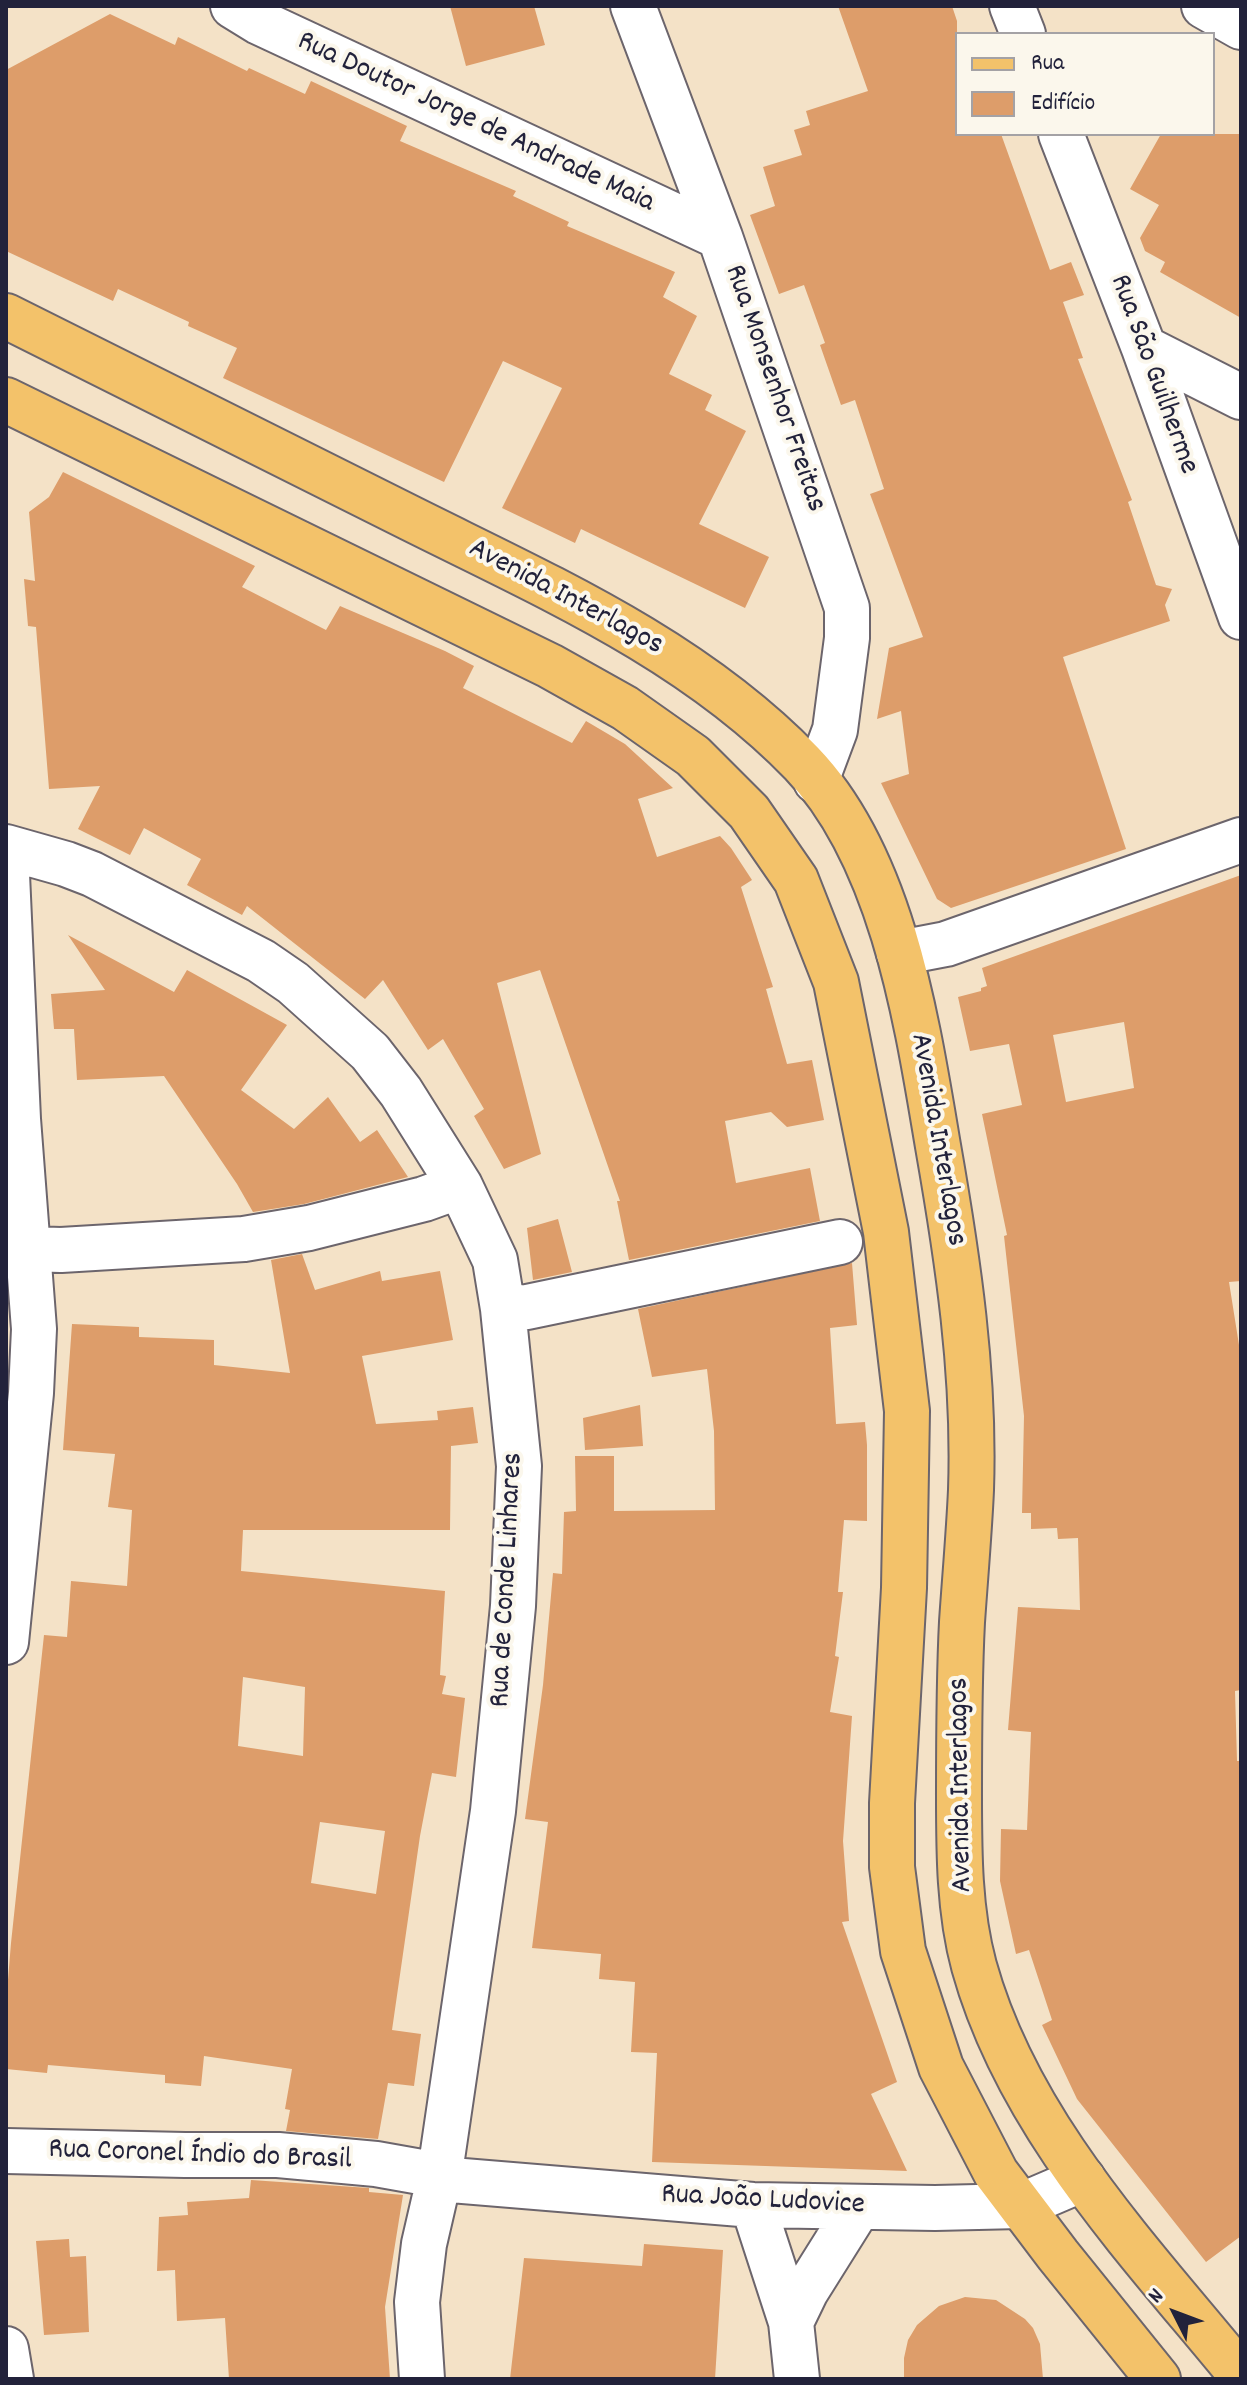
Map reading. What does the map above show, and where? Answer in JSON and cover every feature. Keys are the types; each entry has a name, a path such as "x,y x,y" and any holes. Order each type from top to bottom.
{"main road":[{"name":"Avenida Interlagos","path":"6,316 641,636 696,673 805,766 842,816 873,877 899,953 924,1062 958,1262 972,1409 971,1492 962,1627 959,1865 972,1961 998,2039 1083,2179 1241,2375"},
{"name":"Avenida Interlagos","path":"6,401 550,666 625,708 693,756 749,812 796,880 836,982 886,1232 907,1411 904,1588 892,1803 892,1867 903,1951 941,2067 965,2119 996,2173 1158,2379"}],"street":[{"name":"Rua Doutor Jorge de Andrade Maia","path":"233,6 259,22 720,237"},
{"name":"Rua Monsenhor Freitas","path":"633,6 720,237 847,608 847,638 835,730 816,781"},
{"path":"1012,6 1022,32"},
{"path":"1204,6 1241,27"},
{"name":"Rua São Guilherme","path":"1062,136 1144,348 1241,617"},
{"path":"1144,348 1241,397"},
{"path":"899,953 946,944 1241,840"},
{"path":"6,850 12,1117 29,1249 34,1329 31,1393 6,1642"},
{"name":"Rua de Conde Linhares","path":"6,850 66,864 92,874 261,961 293,983 370,1052 401,1092 460,1186 495,1260 519,1466 513,1606 493,1811 439,2179 424,2244 417,2302 422,2379"},
{"path":"29,1249 61,1250 254,1238 338,1221 424,1199 460,1186"},
{"path":"503,1309 527,1307 840,1242"},
{"name":"Rua Coronel Índio do Brasil","path":"6,2151 278,2155 376,2164 421,2172 439,2179"},
{"name":"Rua João Ludovice","path":"439,2179 753,2205 858,2208 1020,2206 1083,2179"},
{"path":"753,2205 791,2322 797,2379"},
{"path":"791,2322 806,2291 858,2208"},
{"path":"6,2349 11,2379"}],"building":[{"path":"450,6 534,6 545,45 466,66"},
{"path":"838,6 952,6 957,21 955,136 1002,136 1050,270 1071,262 1084,295 1063,302 1083,358 1078,359 1132,500 1128,502 1156,585 1172,589 1165,605 1170,621 1063,657 1126,849 951,908 937,899 881,783 909,774 901,711 877,719 889,648 923,637 870,494 884,489 855,400 841,405 820,345 825,343 804,285 779,294 750,215 775,206 763,167 802,155 794,130 810,125 806,111 868,91"},
{"path":"110,14 175,45 178,37 247,71 249,68 305,94 311,81 407,126 400,141 516,191 513,196 569,222 567,226 675,272 663,297 697,316 669,374 712,395 705,410 746,431 699,524 769,557 745,608 581,529 575,543 502,508 562,388 503,361 444,482 223,378 237,348 188,326 189,322 118,289 113,301 6,251 6,70"},
{"path":"1241,134 1241,318 1160,272 1165,262 1145,251 1140,238 1159,205 1130,189 1160,136"},
{"path":"63,472 255,566 242,587 326,630 340,606 445,651 474,666 463,688 572,743 586,721 625,744 673,788 638,799 657,857 720,836 752,880 741,887 773,987 766,989 787,1064 812,1060 824,1120 787,1127 771,1112 725,1121 736,1183 810,1168 820,1221 629,1260 617,1201 620,1201 540,970 497,983 541,1154 504,1169 474,1116 484,1109 443,1039 428,1050 383,980 365,999 247,906 242,915 187,885 201,859 144,828 130,855 78,829 100,786 49,789 36,627 28,626 24,579 35,581 29,512 49,497"},
{"path":"1241,875 1241,1281 1229,1282 1241,1345 1241,1690 1235,1691 1237,1761 1241,1761 1241,2236 1206,2262 1077,2099 1042,2025 1052,2020 1029,1950 1016,1954 1000,1881 1001,1829 1027,1830 1031,1732 1008,1730 1018,1607 1080,1610 1078,1538 1058,1539 1057,1528 1031,1529 1031,1513 1022,1513 1024,1416 1004,1236 1007,1235 982,1114 1022,1105 1009,1044 970,1051 958,997 981,991 987,986 982,968","holes":["1124,1022 1134,1088 1066,1102 1053,1035"]},
{"path":"68,935 174,992 187,970 287,1025 241,1090 294,1129 328,1097 360,1142 377,1130 408,1177 304,1204 253,1212 164,1076 77,1080 74,1029 54,1029 51,994 105,990"},
{"path":"558,1219 572,1272 533,1280 527,1228"},
{"path":"302,1254 315,1290 380,1271 382,1281 440,1271 453,1340 362,1356 376,1424 438,1420 437,1411 473,1407 478,1443 451,1446 450,1530 243,1530 241,1571 445,1591 440,1675 446,1676 442,1694 465,1698 456,1777 432,1773 392,2030 421,2034 414,2086 388,2083 378,2139 286,2131 290,2110 285,2109 292,2069 204,2056 201,2086 165,2083 165,2075 48,2065 47,2073 6,2069 11,1943 44,1635 67,1637 71,1581 127,1586 132,1510 108,1507 115,1454 63,1450 72,1324 139,1327 139,1337 214,1340 214,1365 290,1373 271,1260","holes":["243,1677 305,1687 303,1756 238,1746","320,1822 385,1831 376,1894 311,1883"]},
{"path":"852,1263 857,1325 830,1328 836,1424 865,1422 867,1445 867,1521 844,1520 838,1592 843,1592 835,1656 839,1657 830,1712 852,1716 843,1841 849,1921 842,1922 897,2082 871,2094 907,2171 652,2162 657,2053 631,2052 635,1982 599,1979 601,1954 532,1948 548,1822 525,1819 543,1685 553,1573 562,1574 564,1512 576,1511 575,1456 614,1456 614,1511 715,1510 714,1431 707,1369 652,1377 638,1309"},
{"path":"640,1405 643,1446 585,1450 583,1418"},
{"path":"251,2180 369,2188 369,2192 403,2195 385,2307 390,2379 229,2379 225,2318 177,2321 175,2270 157,2271 159,2217 188,2215 187,2202 249,2198"},
{"path":"69,2239 70,2257 86,2256 89,2332 44,2335 36,2241"},
{"path":"644,2244 723,2250 715,2379 510,2379 524,2258 642,2266"},
{"path":"965,2297 996,2300 1025,2319 1040,2344 1043,2379 904,2379 908,2340 917,2325 939,2306"}]}
